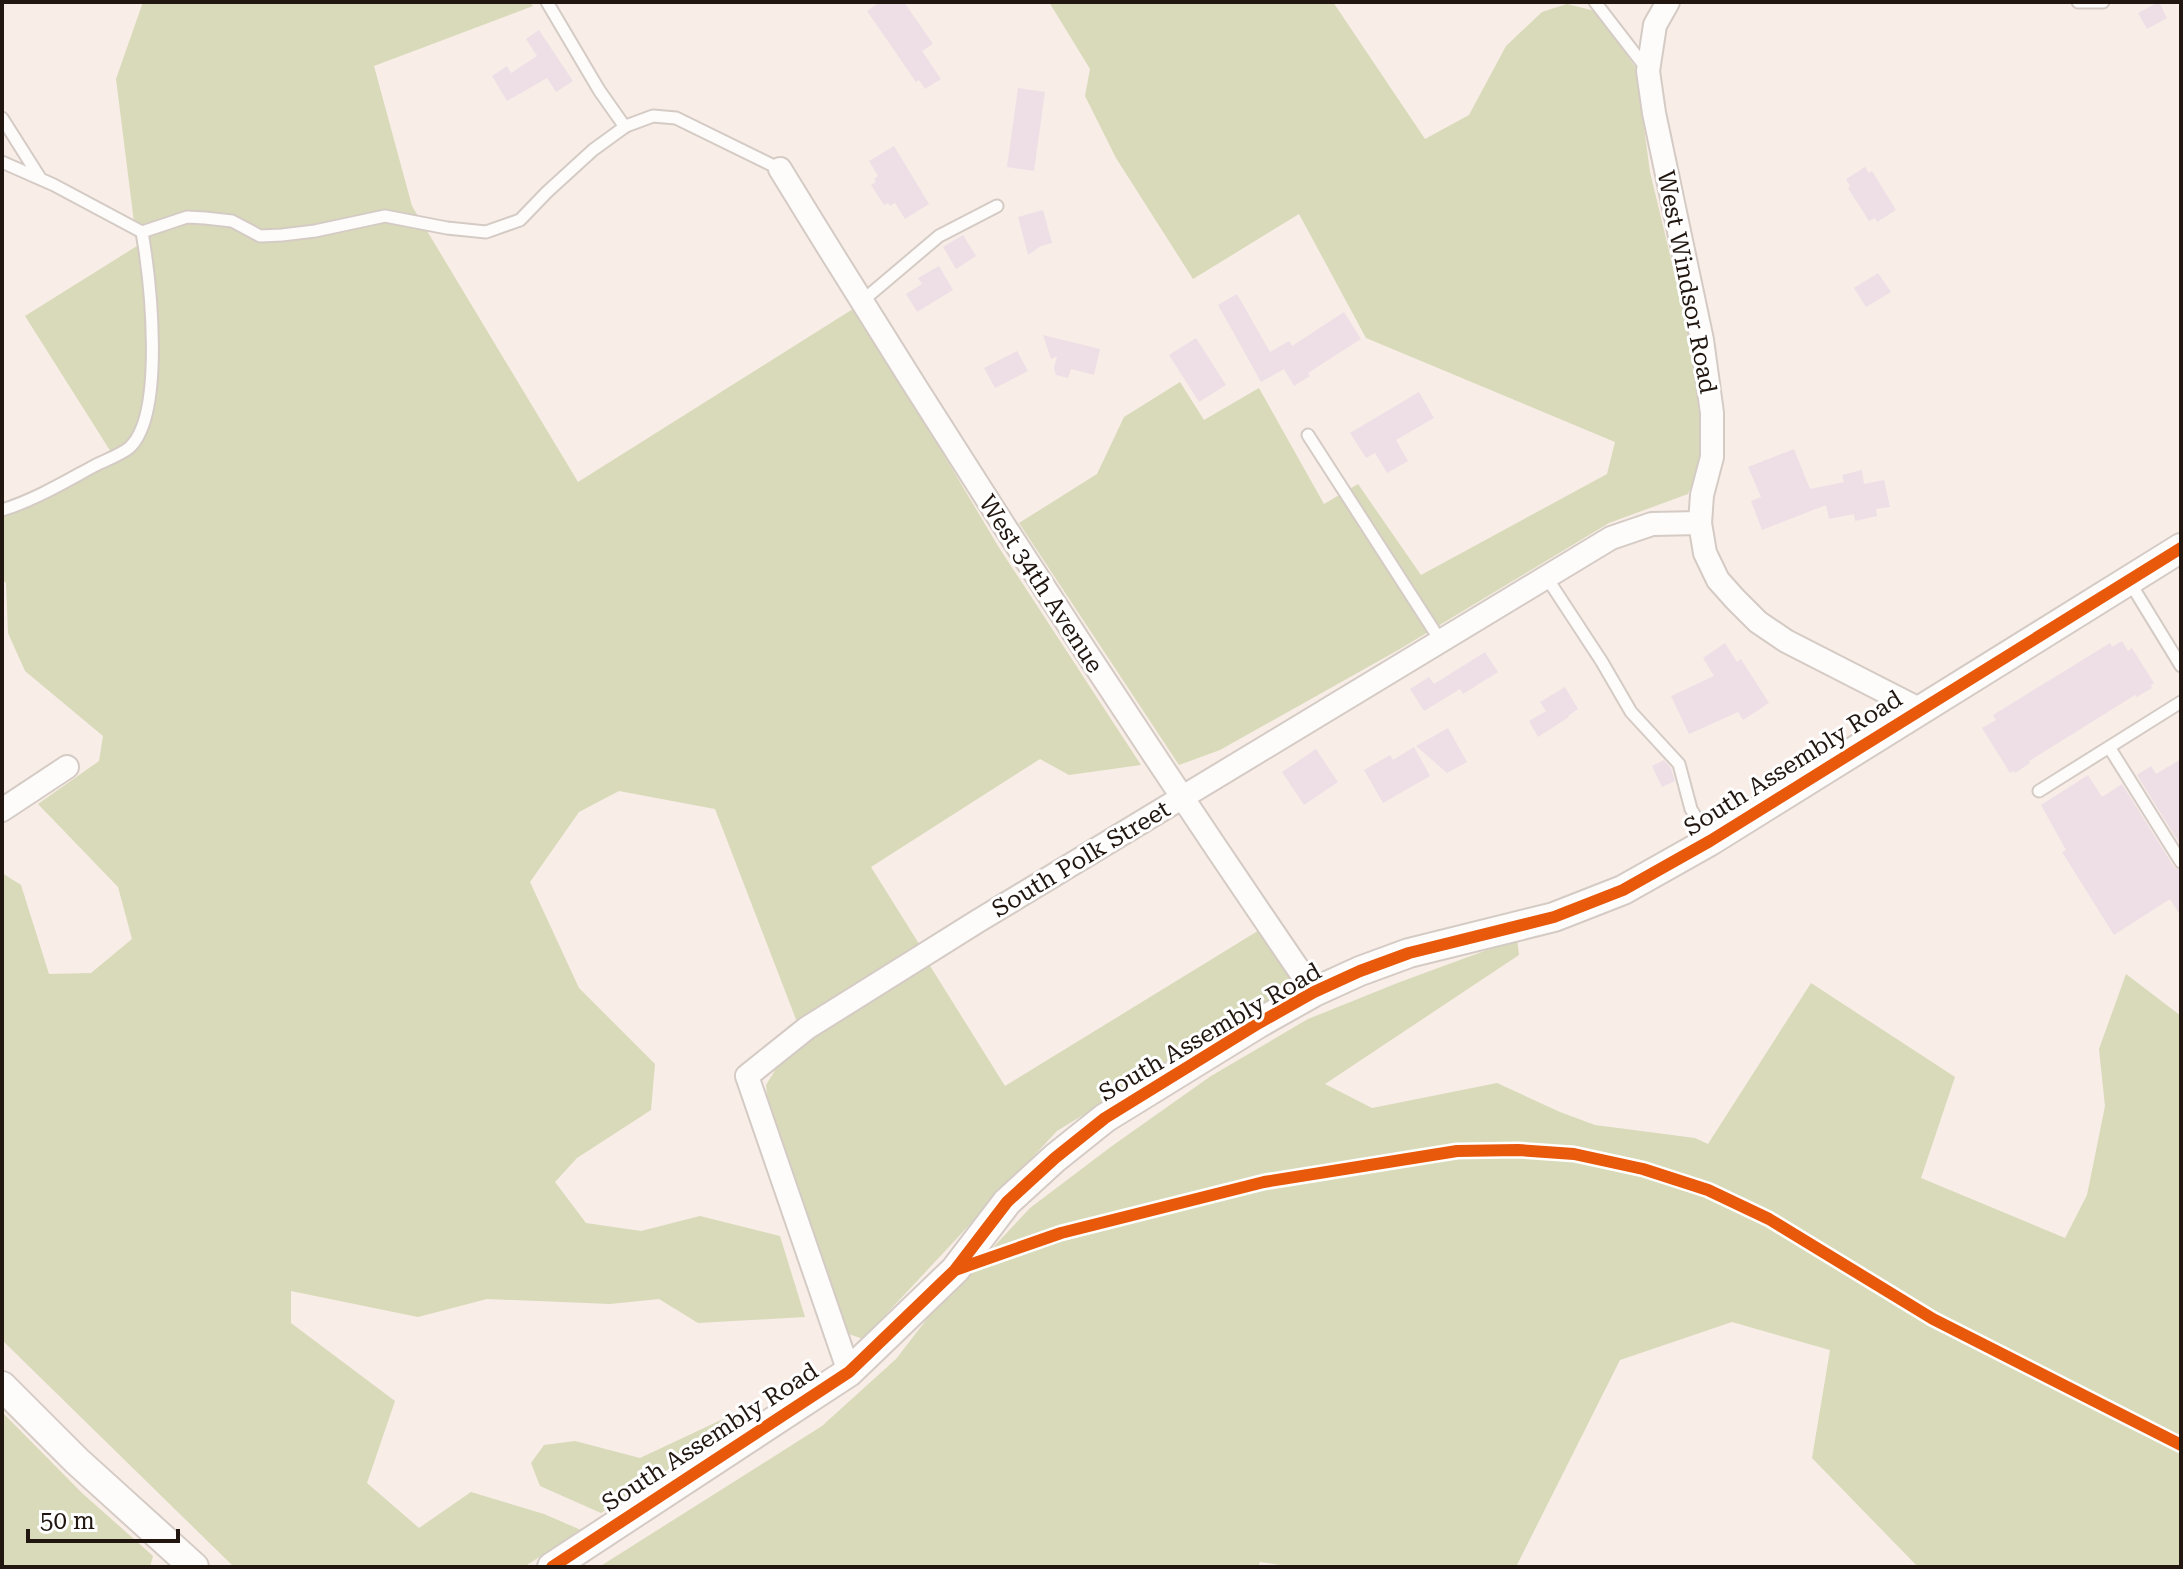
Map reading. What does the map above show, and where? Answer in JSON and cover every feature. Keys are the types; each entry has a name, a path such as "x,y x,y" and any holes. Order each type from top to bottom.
{"street":[{"name":"West Windsor Road","path":"1668,2 1655,25 1648,71 1702,340 1712,413 1712,457 1702,495 1700,523 1705,553 1718,580 1758,622 1786,641 1921,710"},
{"name":"West 34th Avenue","path":"780,169 973,480 1181,798 1314,992"},
{"name":"South Polk Street","path":"849,1372 747,1076 807,1028 978,921 1611,538 1652,524 1700,523"},
{"name":"South Assembly Road","path":"552,1567 849,1372 955,1270 1007,1202 1105,1118 1314,992 1409,953 1568,912 1623,890 1710,841 2181,548"},
{"path":"2,810 67,767"},
{"path":"2,1386 77,1461 194,1567"}],"lane":[{"path":"547,2 599,90 625,127"},
{"path":"1595,2 1648,71"},
{"path":"2078,2 2103,2"},
{"path":"2,162 142,232 187,217 232,221 260,236 315,231 385,216 486,232 520,220 593,150 625,127 653,116 676,118 780,169"},
{"path":"2,118 41,179"},
{"path":"861,302 939,236 997,206"},
{"path":"2,510 27,501 130,447 140,430 150,397 153,338 149,272 142,232"},
{"path":"1308,435 1440,640"},
{"path":"1547,578 1631,712 1679,764 1691,809 1710,841"},
{"path":"2129,581 2181,666"},
{"path":"2039,791 2181,702"},
{"path":"2109,747 2181,862"}],"green space":[{"path":"143,2 530,2 533,6 374,66 412,206 578,482 856,307 998,546 1141,765 1069,775 1040,759 871,867 921,947 797,1022 715,809 619,791 579,812 530,882 579,988 655,1064 651,1110 577,1158 555,1182 586,1223 641,1231 700,1216 780,1236 805,1317 698,1323 659,1299 610,1304 487,1299 418,1317 291,1291 291,1323 395,1401 367,1483 419,1528 471,1492 544,1514 581,1530 524,1567 234,1567 2,1340 2,873 21,885 49,974 91,973 132,939 118,887 38,804 99,761 103,736 25,671 8,633 6,583 2,580 2,513 116,460 25,316 137,246 116,79"},
{"path":"1049,2 1333,2 1425,139 1469,115 1506,46 1542,12 1567,4 1595,11 1636,68 1650,172 1691,342 1702,439 1701,466 1688,494 1609,523 1400,649 1220,750 1179,765 1019,523 1097,474 1124,417 1180,382 1204,420 1259,388 1324,504 1358,484 1421,575 1607,474 1615,442 1366,338 1299,214 1193,279 1116,158 1085,96 1090,69"},
{"path":"1261,929 1292,977 1282,993 1057,1131 863,1339 846,1333 768,1108 766,1085 784,1056 927,961 1005,1086"},
{"path":"1517,939 1519,955 1325,1084 1372,1108 1497,1083 1595,1125 1695,1138 1708,1144 1811,983 1955,1077 1921,1178 2065,1238 2087,1195 2105,1106 2099,1049 2126,974 2181,1016 2181,1567 1918,1567 1812,1458 1830,1350 1732,1322 1620,1360 1516,1567 1295,1567 1260,1562 1258,1567 599,1567 822,1426 896,1359 930,1315 1030,1208 1211,1076 1308,1019"},
{"path":"2,1412 82,1493 153,1556 150,1567 2,1567"},
{"path":"752,1415 601,1513 540,1486 531,1463 544,1445 575,1441 640,1458 723,1419"}],"building":[{"path":"880,2 904,2 933,44 922,51 941,79 925,89 919,80 916,82 867,11"},
{"path":"2159,2 2167,18 2147,29 2138,13"},
{"path":"539,30 573,81 556,92 547,78 507,101 492,76 507,66 511,73 537,56 526,39"},
{"path":"1018,88 1045,92 1034,171 1007,167"},
{"path":"894,146 929,204 905,219 895,203 884,205 871,185 878,176 869,161"},
{"path":"1865,167 1869,173 1872,171 1896,210 1877,222 1875,218 1869,221 1848,188 1846,179"},
{"path":"1043,210 1052,243 1028,255 1018,217"},
{"path":"963,235 976,256 956,269 943,247"},
{"path":"939,266 953,290 917,312 906,294 922,284 918,278"},
{"path":"1878,273 1891,292 1866,307 1854,288"},
{"path":"1237,294 1270,352 1289,341 1292,346 1344,312 1361,339 1308,373 1310,376 1294,386 1284,369 1261,382 1218,305"},
{"path":"1043,335 1100,349 1094,375 1071,369 1068,378 1056,375 1057,356 1051,359"},
{"path":"1196,338 1226,385 1199,402 1169,355"},
{"path":"1017,351 1028,371 995,388 984,368"},
{"path":"1419,392 1434,418 1396,440 1408,461 1387,473 1375,453 1366,458 1350,433"},
{"path":"1794,449 1810,489 1844,482 1842,475 1862,470 1864,484 1884,480 1890,507 1876,509 1877,516 1855,521 1854,514 1829,519 1826,505 1762,530 1751,501 1761,497 1748,467"},
{"path":"2122,641 2128,651 2132,648 2154,683 2152,688 2137,697 2135,695 2029,761 2015,773 2010,773 1982,728 1996,720 1993,715 2110,643 2112,647"},
{"path":"1725,643 1737,662 1741,659 1769,703 1743,720 1738,712 1689,734 1671,696 1714,676 1703,658"},
{"path":"1485,652 1498,672 1463,694 1460,689 1424,711 1410,689 1429,677 1434,684"},
{"path":"1565,687 1578,709 1538,737 1529,721 1546,711 1540,702"},
{"path":"1448,728 1467,762 1447,773 1416,746"},
{"path":"1414,747 1430,776 1383,803 1364,770 1390,755 1393,760"},
{"path":"1316,749 1338,782 1304,805 1282,772"},
{"path":"2181,759 2181,846 2137,775 2151,766 2156,774"},
{"path":"1664,760 1671,768 1675,781 1662,787 1652,766"},
{"path":"2088,775 2102,797 2122,784 2174,867 2181,870 2181,917 2170,899 2114,935 2062,852 2066,850 2041,805"}],"cycle path":[{"path":"552,1567 849,1372 955,1270 1007,1202 1105,1118 1259,1023 1360,971 1409,953 1554,917 1623,890 1710,841 2181,548"},
{"path":"955,1270 1061,1233 1264,1182 1457,1151 1518,1150 1574,1154 1643,1169 1708,1190 1769,1219 1933,1319 2181,1445"}]}
